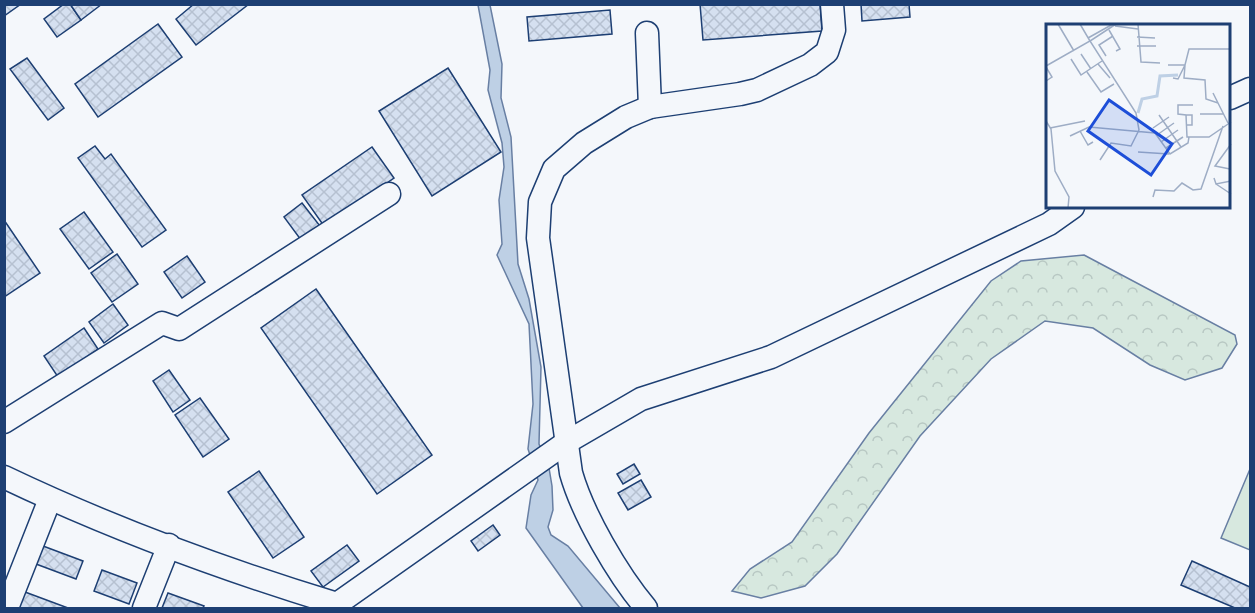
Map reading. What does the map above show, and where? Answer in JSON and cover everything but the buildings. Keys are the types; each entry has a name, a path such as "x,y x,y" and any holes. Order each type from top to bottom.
{"street":[{"path":"646,609 632,591 578,497 567,442 538,238 540,202 554,169 584,143 626,117 650,107 757,90 810,66 827,52 834,30 832,4"},
{"path":"647,33 650,107"},
{"path":"1231,98 1251,89"},
{"path":"4,422 162,323 179,329 389,194"},
{"path":"4,477 50,499 169,545 289,599 337,604 567,442 640,399 771,357 1049,224 1072,208"},
{"path":"7,609 50,499"},
{"path":"144,609 169,545"}],"green space":[{"path":"1084,255 1235,335 1237,344 1222,368 1185,380 1150,365 1093,328 1045,321 991,359 920,436 837,554 805,586 761,598 732,591 750,569 792,542 869,433 991,281 1021,261"},
{"path":"1250,469 1250,550 1221,538"}],"water":[{"path":"478,5 490,5 502,64 501,98 511,137 518,264 529,299 541,367 539,444 549,468 552,486 553,510 548,527 551,535 568,546 620,608 583,608 526,528 531,495 538,480 528,449 533,404 529,324 497,255 502,244 499,200 504,167 502,143 488,90 490,70"}]}
